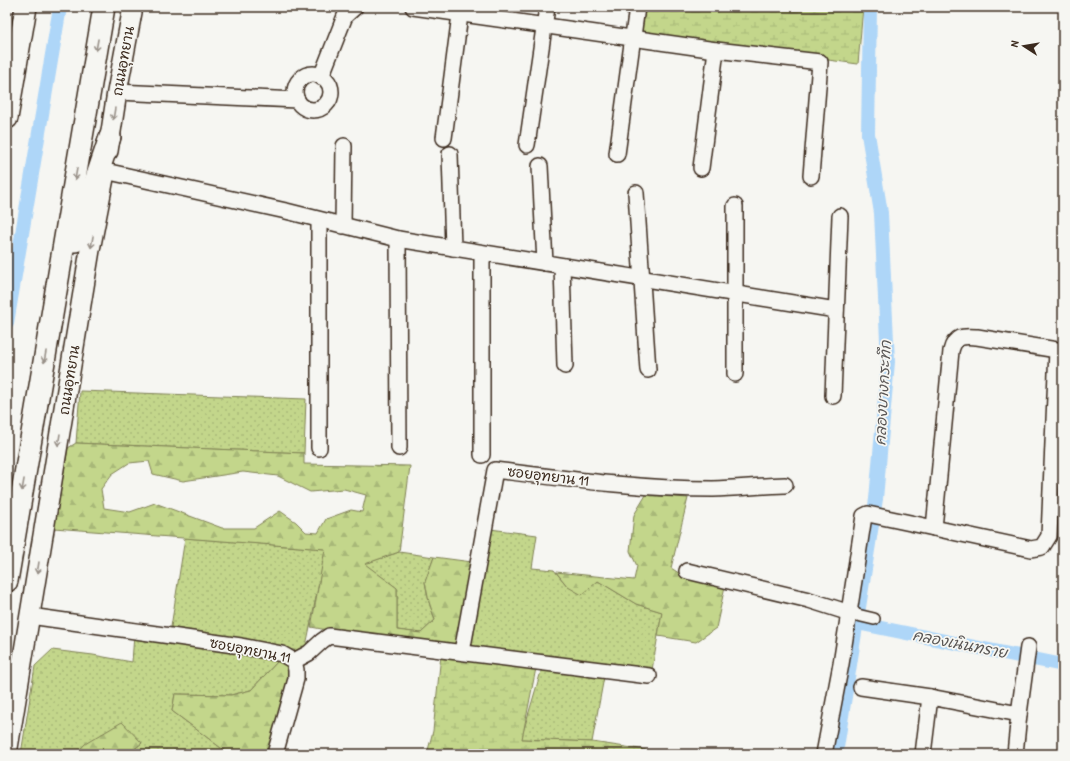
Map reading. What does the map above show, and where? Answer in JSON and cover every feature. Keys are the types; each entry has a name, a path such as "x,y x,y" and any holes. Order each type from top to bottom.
{"main road":[{"name":"ถนนอุทยาน","path":"7,581 104,7"},
{"path":"7,63 25,14"},
{"path":"7,118 25,14"},
{"path":"49,334 78,230 110,137"}],"street":[{"name":"ถนนอุทยาน","path":"7,754 90,250 133,7"},
{"path":"321,77 344,16 355,7"},
{"path":"413,7 460,10 544,25 716,50 820,62 811,176"},
{"path":"528,145 547,7"},
{"path":"617,154 637,7"},
{"path":"444,138 460,10"},
{"path":"702,168 716,50"},
{"path":"308,74 317,74 324,78 329,84 331,93 329,100 324,106 317,110 309,110 302,106 297,100 295,93 296,85 301,78 308,74"},
{"path":"117,92 297,100"},
{"path":"343,226 344,146"},
{"path":"450,154 453,248"},
{"path":"540,166 545,263"},
{"path":"105,171 398,239 836,310"},
{"path":"636,193 648,370"},
{"path":"735,206 735,374"},
{"path":"833,396 840,216"},
{"path":"319,220 319,448"},
{"path":"398,239 399,448"},
{"path":"482,253 482,455"},
{"path":"562,266 565,366"},
{"path":"824,754 851,613 864,516 873,515 1031,549 1042,547 1049,536 1060,351 967,336 958,338 953,342 934,528"},
{"name":"ซอยอุทยาน 11","path":"462,652 495,470 578,481 671,488 713,489 786,485"},
{"path":"687,571 810,600 874,619"},
{"name":"ซอยอุทยาน 11","path":"30,616 241,646 282,654 294,660 310,653 329,636 649,676"},
{"path":"1015,754 1027,653"},
{"path":"275,754 296,679 294,660"},
{"path":"861,687 930,697 1019,714"},
{"path":"923,754 930,697"}],"green space":[{"path":"645,7 863,7 858,64 641,35"},
{"path":"80,391 306,399 304,453 76,443"},
{"path":"76,443 304,453 304,464 410,466 399,552 365,564 397,588 397,630 421,633 435,620 429,602 425,582 434,557 472,562 456,645 381,640 311,627 325,549 54,528 68,448","holes":["149,461 153,474 183,481 243,472 278,476 310,492 344,489 366,495 362,512 351,510 326,519 318,533 306,532 296,522 280,511 254,528 222,528 155,503 130,512 104,508 101,489 112,474 129,463"]},
{"path":"646,495 688,498 671,568 685,577 725,586 716,628 696,642 658,636 662,612 636,604 598,581 582,595 568,587 556,572 634,580 637,566 630,551 634,515"},
{"path":"490,529 537,535 532,568 554,570 568,587 598,581 636,604 662,612 652,670 473,649 471,638"},
{"path":"185,538 326,549 306,646 299,651 171,627"},
{"path":"399,552 434,557 425,582 429,602 435,620 421,633 397,630 397,588 364,564"},
{"path":"134,635 279,660 251,690 231,695 175,694 172,711 229,754 128,754 142,743 85,744 76,754 21,754 35,666 52,650 132,662"},
{"path":"441,655 536,668 522,739 592,742 646,750 645,754 427,754 433,731"},
{"path":"279,660 286,662 291,671 269,754 229,754 172,711 175,694 231,695 251,690"},
{"path":"542,668 604,677 592,742 521,739"},
{"path":"122,722 142,743 128,754 76,754 85,744"}],"waterway":[{"path":"7,323 60,7"},
{"name":"คลองบางกระทึก","path":"836,754 876,499 888,362 881,213 868,134 870,7"},
{"name":"คลองเนินทราย","path":"857,623 1063,665"}]}
